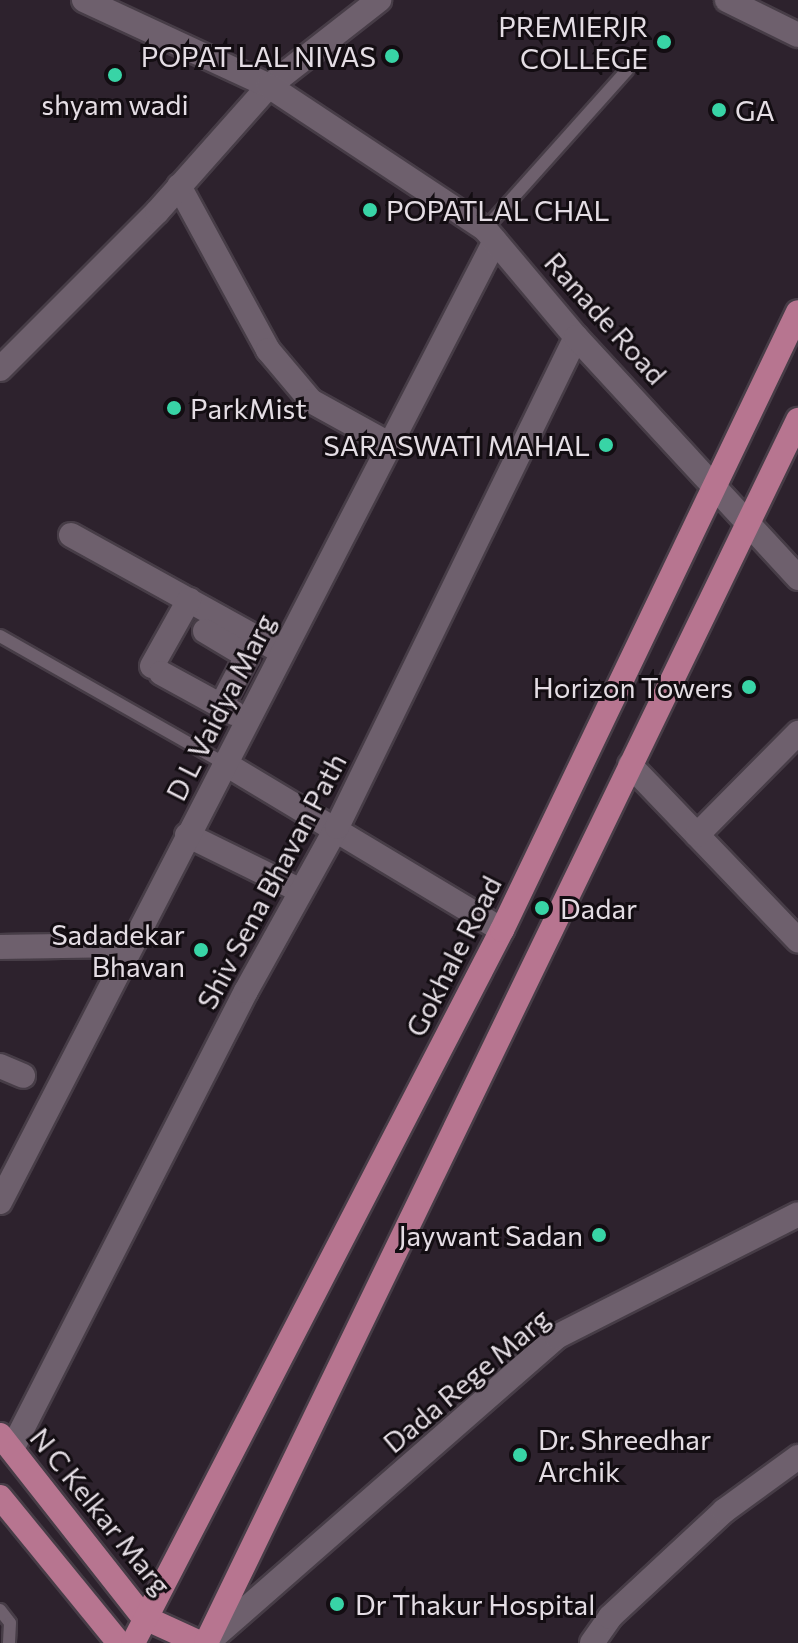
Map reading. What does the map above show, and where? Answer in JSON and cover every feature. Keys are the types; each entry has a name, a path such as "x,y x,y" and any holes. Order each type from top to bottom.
{"main road":[{"name":"Gokhale Road","path":"133,1643 143,1617 502,930 798,312"},
{"path":"205,1643 798,420"},
{"name":"N C Kelkar Marg","path":"6,1442 143,1617 205,1643"},
{"path":"0,1497 119,1643"}],"street":[{"name":"Ranade Road","path":"84,0 269,86 490,235 576,337 798,578"},
{"path":"0,369 179,186 269,86 379,0"},
{"path":"727,0 798,35"},
{"path":"179,186 268,350 311,401 389,444"},
{"name":"D L Vaidya Marg","path":"0,1202 389,444 490,235"},
{"name":"Shiv Sena Bhavan Path","path":"6,1442 337,827 576,337"},
{"path":"71,535 120,571 189,600 282,652"},
{"path":"189,600 157,669 250,713"},
{"path":"205,631 247,656 224,700"},
{"path":"697,835 798,733"},
{"path":"224,763 337,827 502,930"},
{"path":"630,765 798,940"},
{"path":"187,835 301,891"},
{"path":"0,947 131,945"},
{"path":"0,1066 23,1076"},
{"name":"Dada Rege Marg","path":"205,1643 556,1337 798,1214"},
{"path":"592,1643 610,1617 724,1511 798,1457"}],"lane":[{"path":"490,235 627,70"},
{"path":"0,636 224,763"},
{"path":"0,1610 10,1623 9,1643"}],"place":[{"name":"PREMIERJR COLLEGE","path":"664,42"},
{"name":"POPAT LAL NIVAS","path":"392,56"},
{"name":"shyam wadi","path":"115,75"},
{"name":"GA","path":"719,110"},
{"name":"POPATLAL CHAL","path":"370,210"},
{"name":"ParkMist","path":"174,408"},
{"name":"SARASWATI MAHAL","path":"606,445"},
{"name":"Horizon Towers","path":"749,687"},
{"name":"Dadar","path":"542,908"},
{"name":"Sadadekar Bhavan","path":"201,950"},
{"name":"Jaywant Sadan","path":"599,1235"},
{"name":"Dr. Shreedhar Archik","path":"520,1455"},
{"name":"Dr Thakur Hospital","path":"337,1604"}]}
